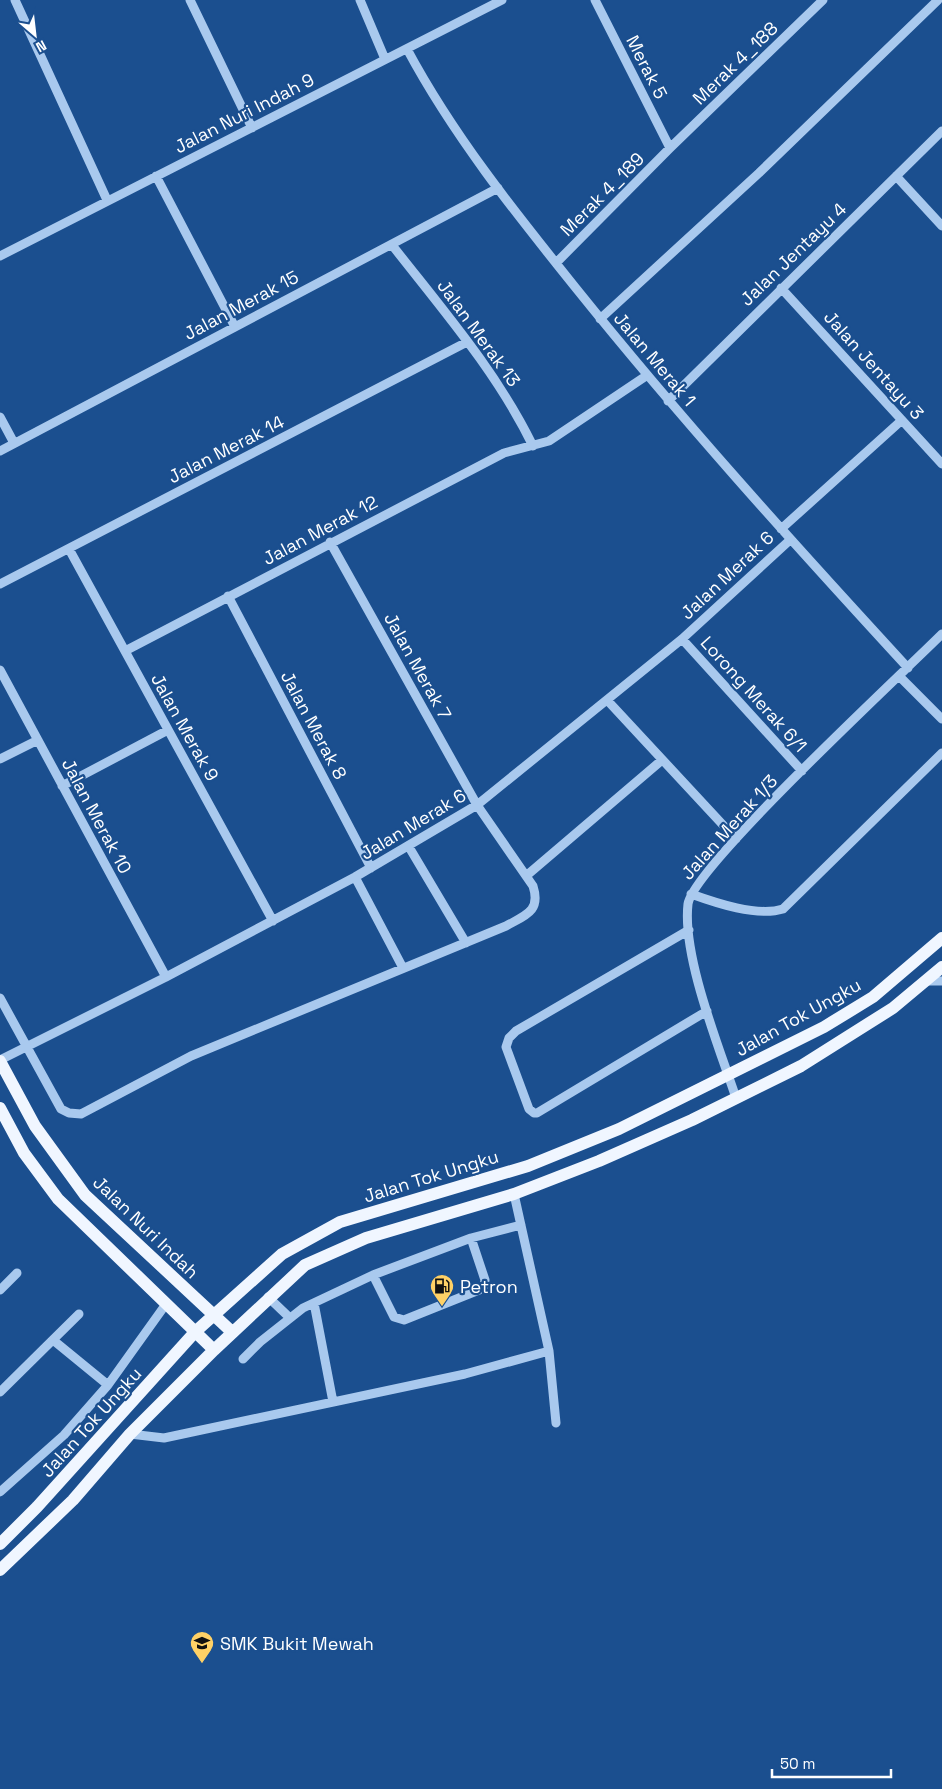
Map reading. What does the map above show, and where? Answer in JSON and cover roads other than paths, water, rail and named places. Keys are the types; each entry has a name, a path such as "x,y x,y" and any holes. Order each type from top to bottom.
{"main road":[{"name":"Jalan Tok Ungku","path":"0,1544 37,1508 195,1332 282,1254 340,1222 528,1166 619,1130 824,1026 873,997 942,938"},
{"path":"0,1570 72,1500 130,1434 232,1332 305,1265 366,1238 514,1194 599,1162 736,1098 801,1066 893,1008 942,967"},
{"name":"Jalan Nuri Indah","path":"0,1060 35,1126 85,1195 232,1332"},
{"path":"0,1108 24,1153 58,1199 214,1350"}],"street":[{"path":"15,0 107,200"},
{"path":"190,0 252,128"},
{"path":"360,0 385,59"},
{"name":"Jalan Nuri Indah 9","path":"0,256 502,0"},
{"name":"Merak 5","path":"596,0 670,148"},
{"name":"Merak 4_188","path":"670,148 823,0"},
{"path":"600,319 759,173 938,0"},
{"name":"Jalan Merak 1","path":"406,49 432,95 498,188 646,376 790,540 908,668"},
{"name":"Jalan Jentayu 4","path":"668,401 942,131"},
{"name":"Merak 4_189","path":"556,263 670,148"},
{"path":"156,176 235,327"},
{"path":"896,176 942,226"},
{"name":"Jalan Merak 15","path":"0,451 498,188"},
{"name":"Jalan Merak 13","path":"392,244 467,342 514,409 533,446"},
{"name":"Jalan Jentayu 3","path":"781,288 942,464"},
{"name":"Jalan Merak 14","path":"0,584 467,342"},
{"name":"Jalan Merak 12","path":"125,651 330,542 504,453 549,441 646,376"},
{"path":"0,417 14,443"},
{"path":"781,529 902,420"},
{"name":"Jalan Merak 6","path":"0,1060 166,977 355,878 477,805 682,639 790,540"},
{"name":"Jalan Merak 7","path":"330,542 477,805 526,876 536,897 534,907 524,916 466,943"},
{"name":"Jalan Merak 9","path":"70,549 273,921"},
{"name":"Jalan Merak 8","path":"228,596 371,868"},
{"name":"Jalan Merak 1/3","path":"736,1098 696,972 689,930 688,903 691,894 700,880 736,839 802,771 942,634"},
{"name":"Lorong Merak 6/1","path":"682,639 802,771"},
{"name":"Jalan Merak 10","path":"0,670 166,977"},
{"path":"900,677 942,719"},
{"path":"607,700 736,839"},
{"path":"62,786 168,730"},
{"path":"0,760 38,740"},
{"path":"691,894 721,905 768,911 783,909 942,753"},
{"path":"526,876 662,760"},
{"path":"0,998 61,1109 69,1113 81,1114 191,1056 466,943 409,847"},
{"path":"355,878 403,968"},
{"path":"689,930 516,1031 509,1038 506,1047 529,1109 534,1113 541,1111 707,1011"},
{"path":"925,982 942,981"},
{"path":"514,1194 549,1351 556,1423"},
{"path":"243,1360 260,1342 290,1318 314,1303 373,1276 471,1238 522,1225"},
{"path":"373,1276 394,1317 404,1320 479,1290 484,1286 485,1280 471,1238"},
{"path":"0,1290 18,1273"},
{"path":"268,1297 290,1318"},
{"path":"314,1303 333,1402"},
{"path":"0,1492 64,1435 108,1385 166,1304"},
{"path":"0,1392 79,1314"},
{"path":"53,1340 108,1385"},
{"path":"130,1434 164,1438 465,1374 549,1351"}],"place":[{"name":"Petron","path":"442,1307"},
{"name":"SMK Bukit Mewah","path":"202,1664"}]}
